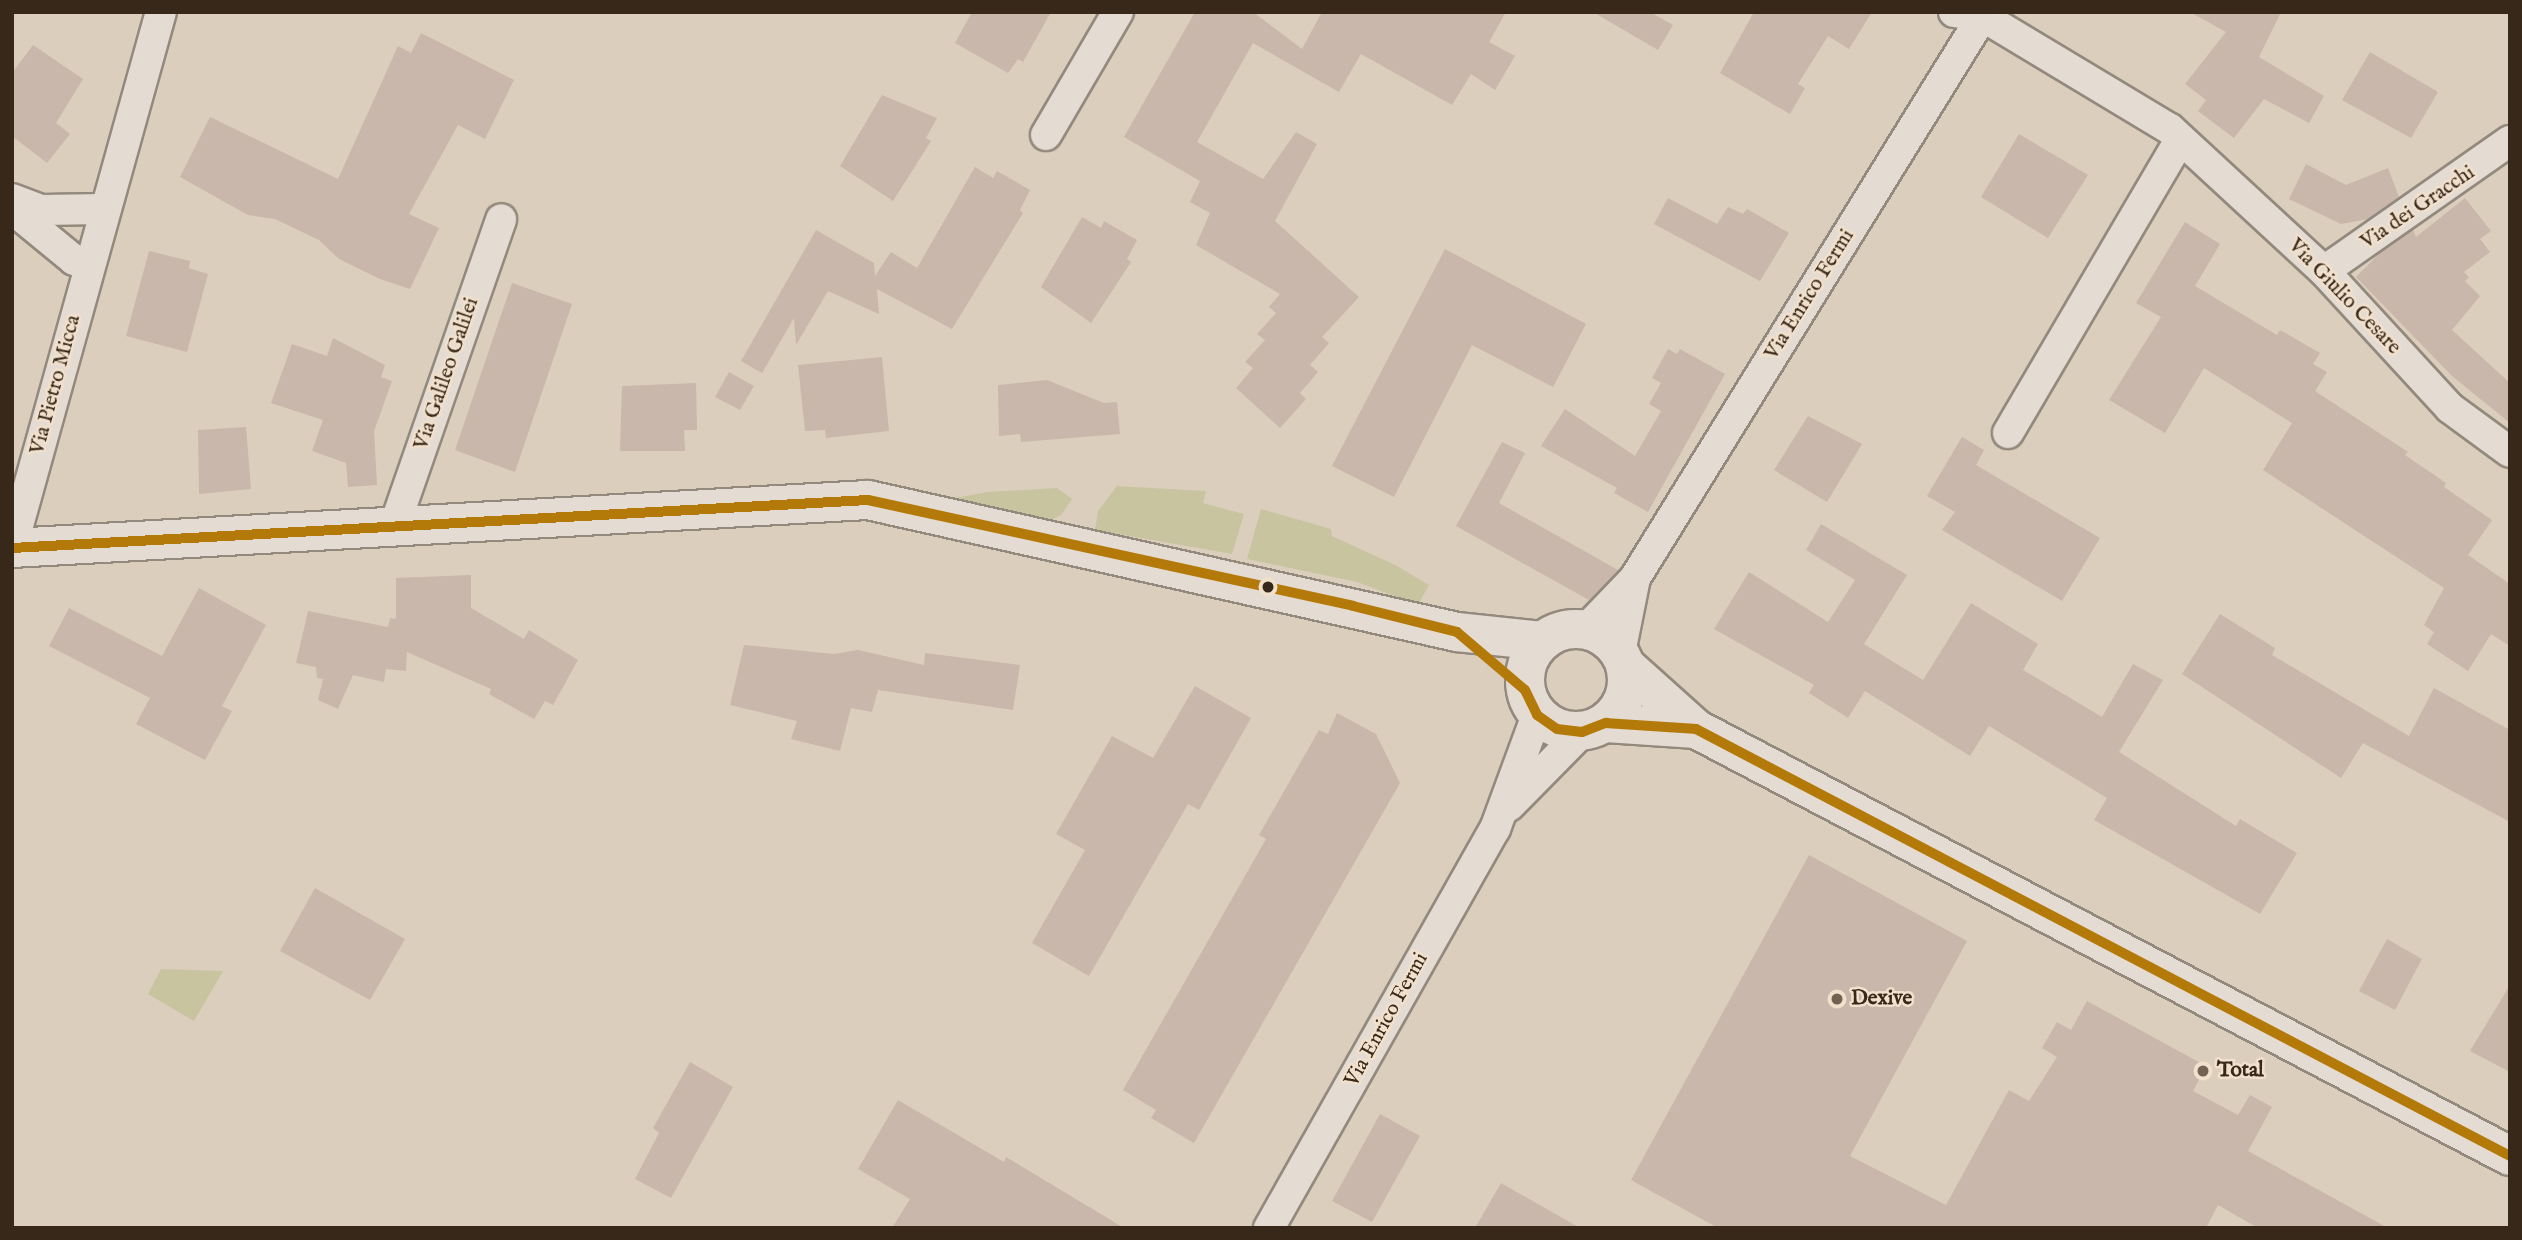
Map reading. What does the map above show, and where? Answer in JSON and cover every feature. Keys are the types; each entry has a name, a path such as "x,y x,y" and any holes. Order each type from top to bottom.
{"street":[{"name":"Via Pietro Micca","path":"12,547 161,12"},
{"path":"1046,135 1118,12"},
{"name":"Via Giulio Cesare","path":"1974,14 2180,140 2324,271 2450,408 2510,452"},
{"name":"Via Enrico Fermi","path":"1586,629 1635,578 1974,14"},
{"path":"2008,433 2180,140"},
{"name":"Via dei Gracchi","path":"2324,271 2510,141"},
{"path":"12,199 41,210 104,209"},
{"path":"12,209 74,260 90,264"},
{"name":"Via Galileo Galilei","path":"393,530 501,219"},
{"path":"12,547 393,530 868,500 1457,632 1542,641"},
{"name":"Via Enrico Fermi","path":"1623,659 1635,578"},
{"path":"1531,703 1527,663 1542,641 1561,630 1586,629 1606,638 1623,659 1696,729 2510,1156"},
{"path":"1457,632 1557,729 1696,729"},
{"path":"1594,727 1625,697 1623,659"},
{"name":"Via Enrico Fermi","path":"1269,1228 1504,811 1531,703"},
{"name":"Via Enrico Fermi","path":"1504,811 1594,727"}],"shaded area":[{"path":"1117,486 1206,491 1203,503 1244,514 1232,554 1095,530 1098,511"},
{"path":"1057,488 1072,499 1061,515 1045,523 927,503 988,492"},
{"path":"1261,509 1331,529 1332,536 1397,566 1429,585 1418,605 1357,582 1247,559"},
{"path":"161,969 223,971 194,1021 148,994"}],"building":[{"path":"972,12 1051,12 1023,62 1018,59 1008,73 955,43"},
{"path":"1195,12 1253,12 1302,49 1322,12 1506,12 1489,42 1515,56 1495,90 1471,74 1452,105 1361,54 1339,92 1253,43 1197,142 1263,179 1296,132 1317,144 1275,221 1359,297 1322,337 1329,343 1310,365 1318,372 1300,393 1306,399 1280,428 1236,388 1253,368 1245,362 1265,340 1257,334 1276,313 1269,307 1280,294 1196,245 1210,213 1190,202 1200,181 1124,137"},
{"path":"1593,12 1650,12 1673,25 1658,50"},
{"path":"1754,12 1872,12 1849,49 1828,36 1798,84 1805,88 1790,114 1720,73"},
{"path":"2190,12 2281,12 2259,57 2324,96 2309,123 2264,99 2234,138 2198,111 2206,100 2185,84 2226,32"},
{"path":"421,33 514,80 485,139 458,125 409,214 439,228 410,289 380,279 339,259 319,240 275,219 248,215 180,177 210,117 338,179 398,46 411,53"},
{"path":"33,45 83,79 56,123 70,134 47,163 12,136 12,73"},
{"path":"2370,52 2438,92 2411,138 2342,100"},
{"path":"882,95 937,118 926,138 931,141 893,201 840,166"},
{"path":"2019,134 2088,175 2048,238 1981,197"},
{"path":"2306,164 2346,185 2388,168 2399,197 2368,219 2341,224 2289,199"},
{"path":"975,167 993,178 997,171 1030,190 1020,210 1023,213 952,329 877,289 879,314 828,291 796,345 794,318 762,373 741,361 816,230 874,263 875,276 891,252 917,268"},
{"path":"1668,198 1717,224 1728,207 1743,214 1747,209 1789,233 1760,281 1654,224"},
{"path":"2465,198 2491,231 2480,239 2490,252 2464,272 2469,277 2465,281 2480,296 2452,330 2510,383 2510,423 2452,376 2356,277 2380,253 2413,230 2416,237"},
{"path":"1082,217 1101,228 1104,221 1137,240 1127,259 1131,262 1091,323 1041,287"},
{"path":"2185,222 2220,244 2195,286 2277,335 2280,330 2320,353 2313,364 2327,372 2315,391 2408,452 2405,455 2446,483 2444,487 2492,520 2468,555 2510,584 2510,646 2491,634 2468,671 2427,644 2434,632 2424,625 2444,588 2263,470 2292,423 2204,368 2165,433 2109,400 2161,317 2136,303"},
{"path":"1445,249 1586,324 1553,387 1472,345 1394,497 1332,466"},
{"path":"149,251 190,261 189,268 208,274 187,352 126,336"},
{"path":"512,283 572,304 515,472 455,450"},
{"path":"333,338 385,365 381,377 392,381 374,431 377,485 348,487 346,463 312,451 323,420 271,403 292,344 327,356"},
{"path":"1668,349 1677,354 1680,349 1725,374 1648,512 1614,493 1617,488 1541,446 1565,409 1635,456 1661,411 1649,404 1661,383 1652,378"},
{"path":"882,357 889,431 826,438 825,430 805,431 798,365"},
{"path":"729,372 754,386 740,410 715,397"},
{"path":"1047,380 1104,403 1117,402 1120,434 1021,442 1020,434 999,436 998,385"},
{"path":"696,383 697,430 684,430 685,451 620,451 622,386"},
{"path":"1808,416 1862,444 1827,502 1774,470"},
{"path":"246,427 251,489 199,494 198,430"},
{"path":"1962,437 1984,450 1976,465 2100,538 2062,601 1942,530 1955,512 1927,496"},
{"path":"1502,442 1525,453 1499,503 1618,570 1589,600 1456,526"},
{"path":"1821,524 1907,575 1864,644 1923,680 1971,603 2038,644 2023,670 2102,717 2133,664 2163,680 2119,752 2236,826 2240,819 2297,853 2260,914 2094,820 2107,798 1989,726 1970,756 1865,691 1848,718 1809,693 1814,685 1714,629 1749,572 1828,622 1855,580 1806,550"},
{"path":"471,575 471,608 524,639 529,630 578,660 553,705 545,701 534,719 489,694 491,689 407,652 406,671 386,669 384,682 353,675 338,709 318,700 323,679 317,678 316,667 296,663 308,611 388,627 390,618 396,619 396,578"},
{"path":"199,588 266,625 222,706 232,711 205,760 136,724 150,698 49,646 69,608 162,656"},
{"path":"2220,614 2275,648 2272,655 2409,736 2434,688 2510,730 2510,822 2363,743 2341,778 2182,674"},
{"path":"744,645 834,654 858,650 924,665 925,653 1020,665 1013,710 878,690 872,712 851,708 840,751 791,739 797,721 730,705"},
{"path":"1195,686 1251,718 1199,810 1188,804 1089,976 1032,943 1085,850 1056,834 1112,736 1153,758"},
{"path":"1337,713 1376,734 1400,783 1194,1143 1151,1118 1156,1110 1123,1090 1266,839 1259,835 1319,730 1328,734"},
{"path":"1809,855 1967,941 1850,1156 1946,1205 2009,1090 2029,1101 2057,1057 2042,1048 2057,1022 2071,1030 2087,1001 2206,1066 2193,1091 2238,1115 2250,1095 2272,1107 2248,1151 2388,1228 2258,1228 2218,1205 2206,1228 1718,1228 1631,1180"},
{"path":"315,888 405,939 370,1000 280,951"},
{"path":"2387,939 2422,959 2395,1010 2359,991"},
{"path":"2510,985 2510,1072 2470,1051"},
{"path":"690,1062 733,1087 671,1198 635,1179 659,1133 653,1128"},
{"path":"898,1100 1004,1162 1006,1157 1124,1228 892,1228 910,1199 858,1169"},
{"path":"1380,1114 1420,1136 1372,1222 1332,1201"},
{"path":"1501,1183 1580,1228 1475,1228"}],"transit line":[{"path":"12,548 868,500 1353,606 1457,632 1525,690 1537,715 1557,729 1582,732 1606,723 1696,729 2510,1156"}],"place":[{"name":"Dexive","path":"1837,999"},
{"name":"Total","path":"2203,1071"}]}
